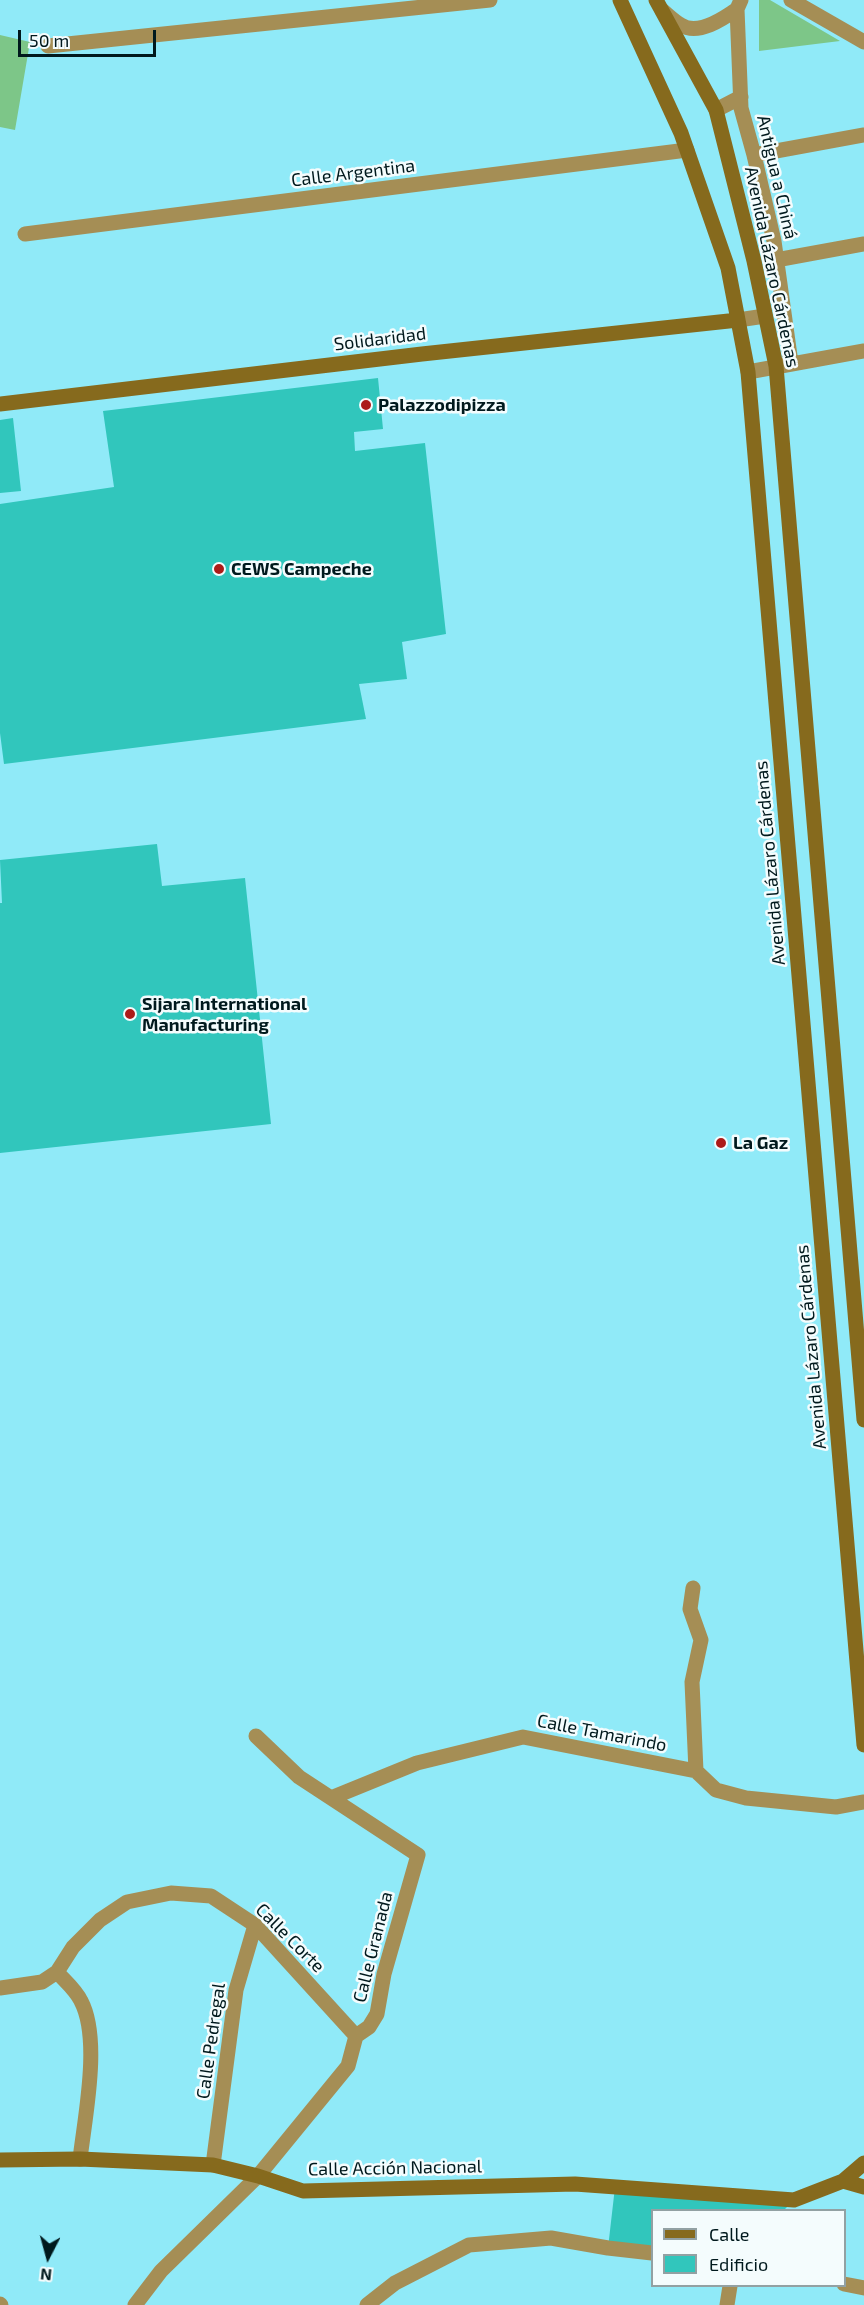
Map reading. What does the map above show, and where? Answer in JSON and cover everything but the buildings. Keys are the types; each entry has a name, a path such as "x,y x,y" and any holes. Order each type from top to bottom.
{"main road":[{"name":"Avenida Lázaro Cárdenas","path":"621,0 687,150 728,268 748,372 864,1745"},
{"name":"Avenida Lázaro Cárdenas","path":"657,4 716,110 754,261 765,316 783,365 864,1420"},
{"name":"Solidaridad","path":"0,404 422,354 738,320"},
{"path":"820,1220 847,1216"},
{"path":"833,1374 860,1371"},
{"name":"Calle Acción Nacional","path":"0,2160 80,2158 213,2164 303,2191 575,2184 789,2205"},
{"path":"789,2205 843,2181 864,2163"},
{"path":"843,2181 864,2187"}],"street":[{"path":"48,46 490,0"},
{"path":"791,0 864,42"},
{"path":"657,4 683,27 704,28 722,20 739,4"},
{"name":"Antigua a Chiná","path":"739,4 741,108 754,155 776,260 783,365"},
{"path":"716,110 741,97"},
{"path":"754,155 864,135"},
{"name":"Calle Argentina","path":"25,234 687,150"},
{"path":"776,260 864,244"},
{"name":"Solidaridad","path":"738,320 765,316"},
{"path":"748,372 864,351"},
{"name":"Calle Tamarindo","path":"331,1798 417,1763 523,1737 696,1771 692,1682 701,1640 690,1609 693,1588"},
{"name":"Calle Granada","path":"135,2305 162,2271 258,2176 348,2066 356,2036 369,2027 377,2014 384,1974 418,1855 299,1777 256,1736"},
{"path":"696,1771 716,1790 746,1798 836,1807 864,1802"},
{"name":"Calle Corte","path":"57,1972 73,1947 100,1920 128,1902 171,1893 211,1896 255,1925 356,2036"},
{"name":"Calle Pedregal","path":"213,2164 236,1990 255,1925"},
{"path":"0,1988 42,1982 57,1972 81,2000 89,2023 91,2058 80,2158"},
{"path":"367,2305 394,2283 469,2245 551,2238 651,2253"},
{"path":"846,2284 864,2288"},
{"path":"727,2305 730,2287"}],"green space":[{"path":"759,0 770,0 840,41 759,51"},
{"path":"0,35 30,42 15,130 0,127"}],"place":[{"name":"Palazzodipizza","path":"366,405"},
{"name":"CEWS Campeche","path":"219,569"},
{"name":"Sijara International Manufacturing","path":"130,1014"},
{"name":"La Gaz","path":"721,1143"}]}
